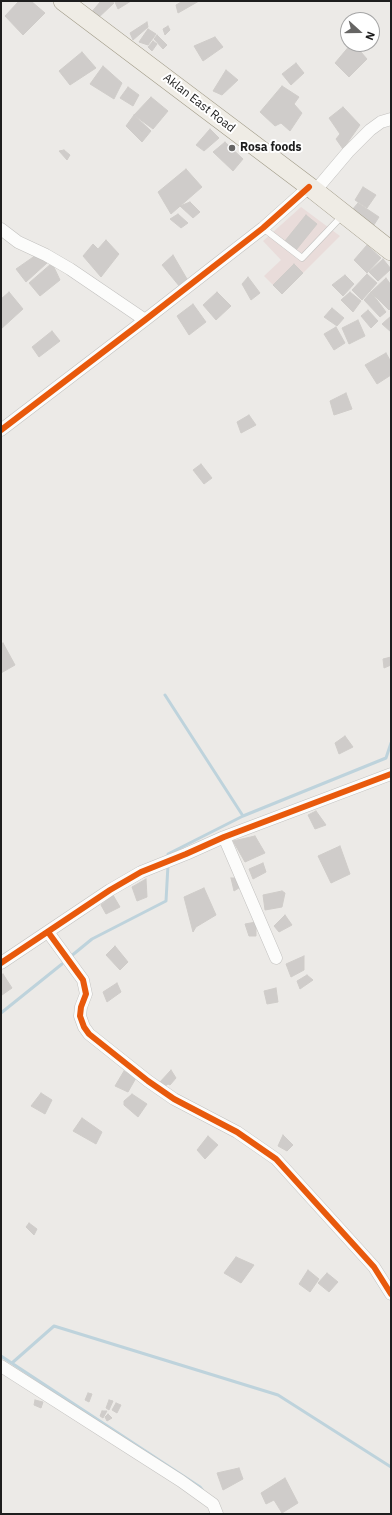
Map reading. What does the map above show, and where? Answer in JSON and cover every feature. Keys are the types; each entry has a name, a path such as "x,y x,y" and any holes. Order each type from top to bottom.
{"main road":[{"name":"Aklan East Road","path":"63,1 312,189 391,251"}],"street":[{"path":"1,430 145,320 312,189 370,130 381,122 391,119"},
{"path":"1,229 18,242 46,255 70,269 145,320"},
{"path":"1,964 141,872 224,837 391,774"},
{"path":"224,837 276,958"},
{"path":"48,932 83,980 86,994 81,1007 80,1016 84,1028 89,1034 148,1081 174,1099 237,1132 276,1159 374,1267 391,1294"},
{"path":"1,1366 181,1481 213,1504 217,1514"}],"lane":[{"path":"262,228 302,258 344,214"}],"shaded area":[{"path":"301,207 340,236 282,294 264,276 281,260 263,241"}],"building":[{"path":"19,1 31,1 45,13 23,35 5,16"},
{"path":"101,1 111,1 114,3 96,20 89,15"},
{"path":"131,1 118,9 115,2"},
{"path":"183,1 199,1 178,13 176,5"},
{"path":"147,22 148,27 133,40 130,33"},
{"path":"168,26 170,30 165,35 163,29"},
{"path":"148,29 156,34 148,45 139,42"},
{"path":"157,35 167,45 163,49 154,39"},
{"path":"215,37 223,47 203,61 194,46"},
{"path":"153,41 157,44 152,51 148,47"},
{"path":"82,52 96,68 70,85 59,71"},
{"path":"344,52 361,52 367,59 349,77 335,63"},
{"path":"296,63 304,73 291,85 282,74"},
{"path":"103,66 122,83 114,99 90,84"},
{"path":"226,70 238,80 222,95 213,91"},
{"path":"282,86 299,97 294,104 302,113 290,131 281,123 275,126 260,112"},
{"path":"128,87 139,95 133,106 120,98"},
{"path":"151,97 168,111 153,129 134,115"},
{"path":"343,107 360,125 343,149 336,139 340,134 329,118"},
{"path":"134,115 151,131 142,142 126,126"},
{"path":"210,129 219,138 204,151 196,145"},
{"path":"225,142 243,159 233,171 213,152"},
{"path":"64,150 70,155 67,160 59,151"},
{"path":"186,169 202,187 171,214 158,192"},
{"path":"363,187 376,195 367,208 355,200"},
{"path":"190,202 200,212 193,218 180,206"},
{"path":"358,203 379,217 370,231 352,210"},
{"path":"178,214 188,223 181,228 170,219"},
{"path":"306,215 317,224 296,250 285,241"},
{"path":"106,240 119,254 101,277 83,256 93,244 98,249"},
{"path":"367,245 381,258 367,273 354,260"},
{"path":"39,253 47,263 26,282 16,269"},
{"path":"173,255 187,279 180,287 162,265"},
{"path":"383,259 391,269 378,281 369,272"},
{"path":"52,263 60,280 40,296 29,283"},
{"path":"294,264 303,273 282,294 273,285"},
{"path":"367,274 377,283 362,300 352,290"},
{"path":"345,275 354,284 343,296 332,285"},
{"path":"248,277 260,293 251,300 242,284"},
{"path":"386,278 391,285 391,308 389,310 371,292"},
{"path":"9,292 23,309 1,329 1,299"},
{"path":"217,292 231,306 216,320 203,305"},
{"path":"350,292 361,301 353,312 341,300"},
{"path":"371,292 386,312 380,317 364,300"},
{"path":"193,304 206,322 189,335 177,316"},
{"path":"332,308 344,318 337,326 324,317"},
{"path":"368,310 378,321 371,328 361,316"},
{"path":"391,316 391,332 382,324"},
{"path":"358,320 365,336 349,344 342,328"},
{"path":"336,327 345,343 334,350 324,334"},
{"path":"52,331 60,341 39,357 32,347"},
{"path":"386,353 391,362 391,375 377,384 365,365"},
{"path":"346,393 352,409 334,415 330,401"},
{"path":"249,415 256,425 241,433 237,422"},
{"path":"201,464 212,478 204,484 193,470"},
{"path":"3,643 15,665 1,673 1,644"},
{"path":"391,657 391,665 384,668 383,659"},
{"path":"345,736 353,747 339,754 335,743"},
{"path":"316,811 326,825 315,829 308,815"},
{"path":"255,836 265,853 245,862 233,841"},
{"path":"340,846 350,874 331,883 318,856"},
{"path":"263,863 266,872 253,879 249,869"},
{"path":"231,878 237,878 242,886 234,891"},
{"path":"146,879 147,897 137,901 132,887"},
{"path":"204,888 216,915 196,927 193,932 184,897"},
{"path":"282,891 285,893 282,907 265,910 263,895"},
{"path":"113,895 120,907 106,914 101,905"},
{"path":"285,915 292,925 279,932 274,926"},
{"path":"256,922 256,936 249,936 245,924"},
{"path":"115,946 128,962 120,970 106,955"},
{"path":"304,956 304,970 291,977 286,964"},
{"path":"3,974 12,988 2,995 1,975"},
{"path":"307,975 313,980 300,989 297,981"},
{"path":"117,983 121,992 107,1002 103,992"},
{"path":"276,988 278,1002 267,1004 264,991"},
{"path":"171,1070 176,1078 170,1085 168,1084 164,1087 159,1083"},
{"path":"124,1071 136,1078 128,1092 115,1086"},
{"path":"41,1093 52,1100 45,1114 31,1106"},
{"path":"132,1094 147,1104 138,1117 124,1105 124,1101"},
{"path":"82,1118 102,1132 96,1144 73,1131"},
{"path":"283,1135 293,1145 287,1151 278,1146"},
{"path":"208,1136 218,1145 205,1159 197,1150"},
{"path":"29,1223 37,1229 34,1235 26,1227"},
{"path":"236,1257 254,1265 241,1283 224,1273"},
{"path":"308,1270 319,1279 310,1292 299,1284"},
{"path":"327,1273 338,1282 329,1292 318,1283"},
{"path":"88,1393 92,1394 89,1402 85,1400"},
{"path":"35,1400 43,1402 41,1408 34,1405"},
{"path":"109,1400 113,1401 109,1410 106,1408"},
{"path":"116,1403 121,1405 117,1413 112,1410"},
{"path":"102,1411 107,1411 103,1418 100,1416"},
{"path":"108,1414 112,1418 107,1421 105,1417"},
{"path":"239,1468 243,1479 223,1490 217,1473"},
{"path":"285,1478 298,1503 282,1513 274,1500 266,1504 261,1493"}],"waterway":[{"path":"165,695 243,816"},
{"path":"168,858 168,854 243,816 386,758 391,743"},
{"path":"70,957 92,939 166,901 168,865"},
{"path":"1,1013 62,964"},
{"path":"12,1363 54,1326 278,1395 391,1467"},
{"path":"1,1356 200,1487 204,1492"}],"cycle path":[{"path":"1,430 263,228 309,187"},
{"path":"1,963 110,890 141,872 224,837 391,774"},
{"path":"48,932 83,980 86,994 81,1007 80,1016 84,1027 89,1034 148,1081 174,1099 237,1132 276,1159 374,1267 391,1294"}],"place":[{"name":"Rosa foods","path":"232,148"}]}
